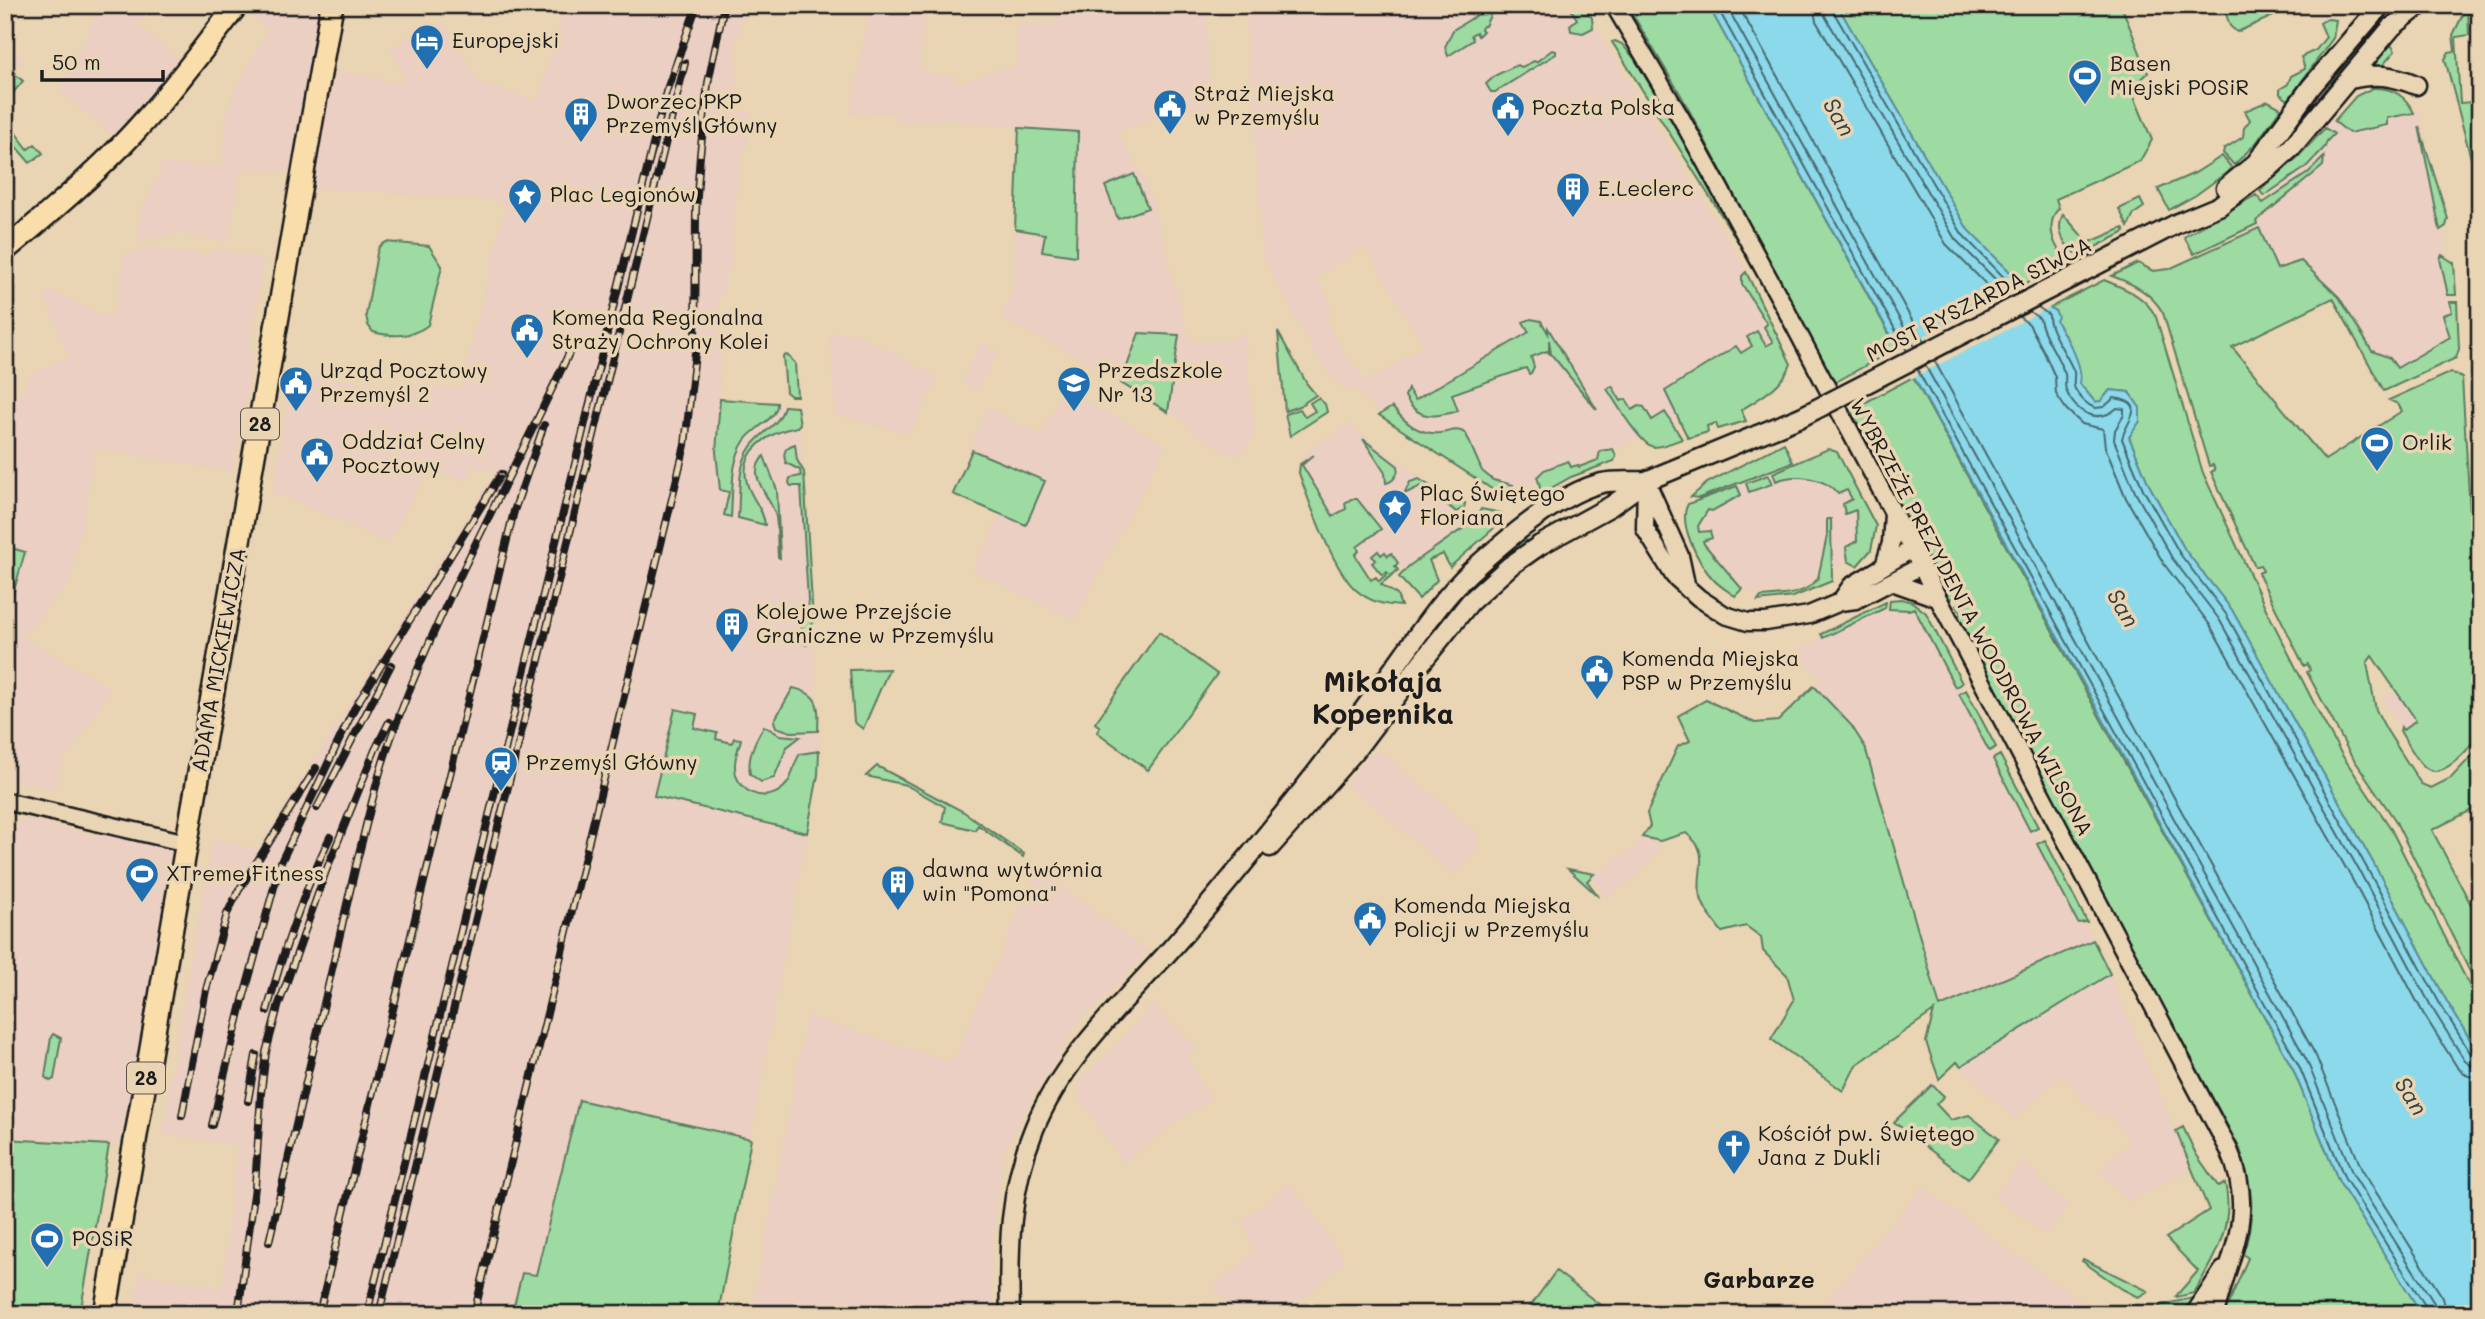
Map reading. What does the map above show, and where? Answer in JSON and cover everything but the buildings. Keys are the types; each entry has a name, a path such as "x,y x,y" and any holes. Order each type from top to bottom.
{"main road":[{"path":"5,250 52,211 121,146 237,5"},
{"name":"ADAMA MICKIEWICZA","path":"105,1314 332,5"},
{"path":"2178,223 2256,163 2311,87 2381,5"},
{"path":"2178,223 2219,205 2252,183 2291,148 2392,27 2413,7"},
{"path":"2350,79 2384,74 2416,85"},
{"name":"MOST RYSZARDA SIWCA","path":"1646,481 1801,417 2178,223"},
{"path":"1202,913 1272,845 1354,752 1470,602 1510,566 1540,545 1611,506 1646,481"},
{"path":"1010,1314 1008,1259 1012,1206 1021,1167 1037,1121 1066,1072 1093,1035 1202,913 1322,765 1444,598 1470,572 1535,519 1583,490 1603,482 1646,481"}],"street":[{"name":"WYBRZEŻE PREZYDENTA WOODROWA WILSONA","path":"1614,5 1694,141 2229,1150 2237,1168 2243,1207 2241,1225 2215,1314"},
{"path":"2381,5 2392,27"},
{"path":"1646,481 1645,529 1674,576 1687,589 1725,614 1748,622 1790,619 1809,615 1840,602 1856,600 1921,566"},
{"path":"1884,566 1891,543 1893,513"},
{"path":"1840,602 1851,586 1912,549"},
{"path":"1892,582 1937,598"},
{"path":"5,801 187,843"},
{"path":"2194,1314 2229,1262"}],"shaded area":[{"path":"103,5 154,5 139,25 189,67 121,146 59,91 74,62 73,57 85,40 94,16"},
{"path":"237,5 332,5 323,67 401,84 403,76 390,48 419,29 445,23 481,84 534,100 539,97 565,5 747,5 736,43 737,110 751,112 745,154 741,154 732,234 732,269 726,269 726,288 719,298 720,399 777,403 797,407 799,410 820,755 718,1314 132,1314 140,1273 222,1288 237,1146 162,1134 212,839 258,849 495,473 473,467 469,481 428,470 389,543 280,495 272,494 291,377 461,388 505,208 500,201 301,187 303,173 240,168 228,242 175,233 136,243 141,209 159,175 160,163 222,167 226,117 232,96 268,30"},
{"path":"870,5 926,5 919,68 929,70 929,73 957,78 956,84 999,69 1017,67 1016,25 1055,23 1055,5 1205,5 1211,106 1180,110 1117,132 1145,181 1152,199 1188,334 1196,343 1224,341 1243,334 1246,339 1254,431 1245,452 1228,454 1194,434 1186,423 1168,412 1178,335 1139,333 1121,383 1000,318 1013,288 1015,229 1045,234 1042,251 1076,256 1048,128 1019,128 942,119 895,122 895,112 850,114"},
{"path":"1245,5 1581,5 1741,261 1783,349 1771,385 1500,496 1386,418 1354,388 1347,393 1321,365 1263,257","holes":["1365,247 1424,346 1355,388 1365,379 1342,351 1324,317 1334,310 1316,277"]},
{"path":"5,46 24,62 5,75"},
{"path":"2422,112 2431,185 2442,217 2455,334 2383,378 2333,293 2275,272 2255,215 2300,163 2326,124"},
{"path":"151,247 208,256 212,249 264,258 249,350 253,351 233,472 95,448 70,581 23,637 111,689 68,757 63,757 55,789 5,778 5,447 13,449 15,406 30,374 69,357 44,296 52,290 113,318 124,255"},
{"path":"853,332 939,377 909,434 835,415 830,334"},
{"path":"983,342 998,352 977,390 961,382"},
{"path":"1065,389 1166,445 1075,620 972,571 1000,513 953,494 987,406 1039,435"},
{"path":"1350,424 1477,518 1417,569 1341,569 1324,537 1299,470 1305,452"},
{"path":"1836,455 1863,506 1857,555 1801,587 1762,594 1744,589 1688,527 1688,505 1798,464"},
{"path":"1917,607 2093,940 1940,1007 1865,747 1851,725 1814,686 1820,680 1797,650 1885,608 1909,610"},
{"path":"2396,690 2416,721 2403,730 2382,700"},
{"path":"1381,751 1479,834 1478,848 1455,875 1346,784 1369,755"},
{"path":"20,818 94,836 97,822 187,843 134,1147 5,1139 5,857 11,858"},
{"path":"1650,826 1662,828 1659,850 1644,870 1607,899 1590,877 1634,848"},
{"path":"1038,869 1148,952 1093,1011 1085,1012 1037,1090 1003,1154 990,1260 993,1314 751,1314 807,1015 952,1062"},
{"path":"2110,974 2191,1169 2130,1202 2099,1171 2130,1141 2109,1113 2100,1119 2088,1103 2085,1105 2064,1075 2025,1108 2015,1121 1961,1066"},
{"path":"1152,1004 1198,1049 1187,1057 1211,1100 1179,1120 1124,1163 1080,1101 1077,1089 1081,1079"},
{"path":"2022,1160 2038,1173 2035,1178 2069,1205 2047,1234 1993,1196"},
{"path":"1291,1184 1346,1261 1284,1314 1235,1314 1213,1287 1256,1251 1247,1239 1249,1237 1241,1221"},
{"path":"1922,1187 2102,1314 1831,1314 1822,1307"}],"green space":[{"path":"1493,5 1485,26 1481,29 1483,31 1478,36 1476,32 1471,35 1473,40 1448,56 1445,47 1453,30"},
{"path":"1568,5 1584,5 1592,18 1593,28 1583,33 1571,31 1570,25 1577,19"},
{"path":"1627,5 1708,5 1897,348 1834,383 1682,97"},
{"path":"1837,5 2121,5 2148,73 2131,89 2152,140 2140,161 2056,199 2059,208 2052,221 2053,236 2059,250 2071,259 2021,286 1968,230"},
{"path":"2223,5 2298,5 2237,32 2230,26"},
{"path":"2480,5 2480,8 2468,9 2469,35 2456,37 2460,103 2472,102 2477,168 2480,168 2480,172 2474,170 2445,59 2449,52 2455,51 2453,35 2466,8"},
{"path":"2327,19 2336,20 2333,38 2288,100 2280,94 2280,89 2288,84 2291,76 2305,69 2301,57 2316,50 2326,37 2320,23"},
{"path":"2372,33 2373,36 2317,105 2363,40"},
{"path":"1612,42 1622,44 1634,58 1696,162 1737,240"},
{"path":"2390,43 2395,51 2382,66 2372,66"},
{"path":"1552,50 1556,51 1556,54 1495,92 1491,92 1486,84 1496,75 1517,65 1522,67 1536,62"},
{"path":"11,71 23,81 13,93 5,91 5,74"},
{"path":"2373,88 2387,89 2398,94 2414,113 2387,118 2387,125 2349,133 2334,121 2356,96"},
{"path":"2268,101 2281,108 2256,143 2234,165 2223,153 2224,149 2243,137 2244,128 2250,120 2245,111"},
{"path":"5,119 28,149 35,144 43,153 30,163 11,141 5,145"},
{"path":"2419,126 2448,219 2446,226 2440,230"},
{"path":"1019,128 1078,132 1076,256 1042,251 1045,234 1015,229"},
{"path":"2325,128 2334,134 2325,147 2305,168 2264,196 2260,191"},
{"path":"2222,156 2231,167 2230,170 2196,195 2169,210 2158,189 2195,173"},
{"path":"2324,157 2323,166 2256,221 2257,224 2194,254 2184,237 2256,195 2263,203 2308,173"},
{"path":"1134,174 1148,208 1118,219 1105,186"},
{"path":"2140,199 2144,207 2134,214 2128,227 2119,209"},
{"path":"2063,214 2088,243 2123,228 2125,232 2080,255 2069,248 2062,238 2060,226"},
{"path":"2259,228 2277,269 2301,261 2339,297 2372,351 2390,358 2397,368 2450,337 2443,315 2452,312 2450,302 2457,302 2459,349 2456,358 2384,391 2333,298 2232,347 2325,460 2402,411 2398,404 2389,400 2451,372 2462,378 2473,562 2480,585 2480,735 2453,763 2435,771 2427,769 2400,731 2401,727 2403,730 2416,720 2372,656 2367,663 2376,710 2421,784 2431,788 2451,778 2480,747 2480,806 2432,830 2480,922 2480,992 2395,820 2349,752 2307,672 2310,670 2308,664 2304,666 2258,573 2263,571 2260,565 2255,567 2211,472 2215,470 2213,465 2209,466 2163,313 2153,299 2141,290 2112,276 2138,263 2153,271 2169,269"},
{"path":"386,242 429,246 442,266 428,325 409,334 380,334 373,332 368,325 366,315 377,253 379,247"},
{"path":"2442,255 2454,263 2456,295 2448,295 2440,259"},
{"path":"1746,272 1791,364 1776,385 1741,410 1746,421 1718,429 1716,423 1707,426 1708,432 1688,438 1665,391 1736,346 1741,353 1752,346 1747,337 1757,331 1766,346 1773,342 1764,327 1767,324 1742,284 1742,276"},
{"path":"2104,280 2140,298 2156,317 2203,473 2266,609 2342,755 2390,827 2480,1007 2480,1056 2446,1000 2375,866 2232,610 2185,550 2149,485 2129,437 2140,421 2140,408 2129,392 2110,390 2101,401 2095,402 2080,384 2067,339 2055,321 2056,312 2051,307"},
{"path":"1531,319 1541,321 1548,333 1548,328 1597,410 1551,354 1549,340 1549,353 1547,351 1531,357 1534,367 1531,373 1529,374 1526,368 1452,394 1458,411 1428,415 1415,410 1410,404 1405,396 1408,389 1415,400 1529,332 1523,322"},
{"path":"1278,332 1316,395 1285,411"},
{"path":"1139,333 1179,335 1168,412 1121,383"},
{"path":"787,355 795,363 797,396 786,392 783,356"},
{"path":"1913,377 2293,1069 2339,1182 2422,1314 2224,1314 2248,1258 2243,1254 2250,1226 2251,1201 2248,1176 2240,1149 1958,617 1961,613 1956,605 1972,595 1968,590 1950,599 1851,410"},
{"path":"1612,386 1621,401 1626,399 1632,410 1639,406 1644,407 1652,420 1665,412 1682,439 1657,447 1648,444 1635,431 1607,389"},
{"path":"1318,398 1325,404 1327,412 1290,436 1285,414 1300,409 1305,417 1315,411 1310,403"},
{"path":"720,399 777,403 774,414 749,435 740,448 733,477 731,517 724,515 729,492 720,490 716,452"},
{"path":"784,406 797,407 800,424 758,444 747,461 745,471 749,489 765,525 738,518 741,473 746,456 754,442 778,419"},
{"path":"1392,407 1419,430 1440,433 1457,430 1466,434 1482,471 1493,480 1513,485 1507,499 1379,415"},
{"path":"1363,439 1398,466 1391,481 1386,483 1385,473"},
{"path":"1784,443 1793,462 1699,498 1691,497 1707,483"},
{"path":"795,444 797,460 804,472 813,620 809,643 806,645 800,641 803,617 809,616 801,486 791,486 789,483 790,478 801,476 800,470 786,463 784,456 787,449"},
{"path":"1613,449 1616,456 1614,461 1571,477 1537,496 1540,486 1537,477 1544,470 1568,461 1571,467 1579,467 1598,460 1600,451"},
{"path":"1828,449 1837,452 1876,526 1871,550 1857,566 1848,561 1846,547 1857,541 1856,510 1845,514 1843,504 1852,499 1847,490 1838,494 1826,484 1809,478 1792,477 1776,481 1773,473"},
{"path":"972,450 1045,481 1026,525 953,494"},
{"path":"1314,455 1302,465 1333,516 1346,509 1345,503 1357,499 1381,529 1357,547 1359,551 1355,555 1371,580 1376,577 1379,581 1388,573 1382,575 1372,563 1376,560 1372,556 1378,551 1381,555 1385,552 1388,556 1391,553 1398,563 1395,566 1398,570 1381,584 1397,595 1401,606 1383,604 1367,597 1356,590 1339,568 1299,473 1300,464"},
{"path":"764,456 777,490 780,558 774,509 758,479 757,471"},
{"path":"1768,475 1772,484 1749,492 1746,483"},
{"path":"1419,479 1452,500 1465,503 1464,508 1456,512 1428,494 1421,486 1404,494 1410,482"},
{"path":"1737,486 1741,495 1712,511 1708,510 1698,526 1699,532 1710,531 1712,538 1703,541 1704,544 1742,589 1735,596 1715,582 1702,564 1687,532 1685,512 1688,504"},
{"path":"1481,509 1501,513 1493,529 1450,567 1443,554 1429,560 1437,580 1419,599 1399,577 1409,566 1475,520"},
{"path":"1827,519 1831,519 1832,581 1793,597 1758,601 1761,597 1785,595 1813,584 1818,578 1827,536"},
{"path":"1524,539 1527,541 1468,592 1419,652 1416,649 1461,594"},
{"path":"5,546 25,552 5,622"},
{"path":"1890,600 1912,602 1926,613 1962,683 1955,687 1914,608 1889,609"},
{"path":"1886,602 1885,608 1823,638 1821,634"},
{"path":"1159,632 1217,674 1148,770 1097,732 1100,727 1095,723"},
{"path":"889,669 863,729 854,722 850,670"},
{"path":"1814,686 1851,725 1865,747 1940,1007 2093,940 2110,974 1961,1066 1957,1062 1939,1079 1926,1042 1934,1011 1856,1065 1843,1091 1771,1039 1794,1000 1787,975 1763,951 1761,937 1746,926 1722,932 1712,919 1700,894 1701,854 1694,840 1686,833 1660,841 1642,837 1650,826 1647,813 1678,746 1690,741 1678,716 1706,700 1755,723 1778,721"},
{"path":"793,688 808,694 816,702 818,731 791,732 776,727 774,721"},
{"path":"1966,690 1996,747 1989,751 1959,694"},
{"path":"675,709 697,714 694,728 717,733 716,739 732,743 734,738 741,739 735,760 736,775 745,789 752,793 767,795 783,788 800,754 819,751 818,775 807,833 654,796"},
{"path":"764,726 780,735 800,737 787,747 774,778 761,782 750,774 750,761"},
{"path":"2000,755 2038,827 2030,831 1993,759"},
{"path":"877,766 964,812 1024,854 1023,857 978,825 975,830 942,822 945,807 906,785 866,776"},
{"path":"2045,840 2087,922 2078,923 2037,844"},
{"path":"1568,869 1594,874 1587,881 1599,897"},
{"path":"53,1034 61,1038 54,1079 50,1081 45,1077"},
{"path":"1932,1085 1944,1096 1936,1104 1951,1120 1969,1115 1999,1139 1968,1179 1894,1122"},
{"path":"579,1100 751,1139 718,1314 512,1314 522,1273 536,1275"},
{"path":"2183,1127 2196,1154 2218,1186 2225,1183 2227,1213 2221,1241 2194,1293 2177,1297 2198,1271 2166,1238 2209,1210 2176,1131"},
{"name":"POSiR","path":"5,1139 109,1145 80,1314 5,1314"},
{"path":"2083,1259 2148,1291 2138,1297 2122,1289 2082,1261"},
{"path":"1556,1271 1612,1314 1525,1314"},
{"path":"2195,1299 2191,1303 2178,1310 2158,1308 2161,1305"}],"water":[{"name":"San","path":"1708,5 1837,5 1968,230 2021,286 2056,312 2056,321 2077,359 2080,384 2095,402 2101,401 2110,390 2129,392 2140,408 2140,421 2129,437 2149,485 2185,550 2232,610 2375,866 2446,1000 2480,1056 2480,1314 2422,1314 2339,1182 2293,1069"}],"pier":[{"path":"2024,284 2054,305 1911,379 1895,351"}],"railway":[{"path":"367,1314 666,92 697,5"},
{"path":"474,1314 685,445 695,353 696,209 700,155 708,83 724,5"},
{"path":"379,1314 685,63"},
{"path":"269,1242 356,865 389,744 434,631 570,351"},
{"path":"319,1314 514,511 544,425"},
{"path":"433,584 501,474"},
{"path":"212,1125 281,862 354,709 438,575"},
{"path":"317,808 391,665"},
{"path":"238,1314 255,1187 266,1052 278,1007 326,871 389,722"},
{"path":"182,1116 206,990 227,914 239,890 316,768"},
{"path":"267,1011 294,923 330,837"},
{"path":"248,1101 256,1055"}],"place":[{"name":"Europejski","path":"427,71"},
{"name":"Basen Miejski POSiR","path":"2085,106"},
{"name":"Straż Miejska w Przemyślu","path":"1170,136"},
{"name":"Poczta Polska","path":"1508,138"},
{"name":"Dworzec PKP Przemyśl Główny","path":"581,144"},
{"name":"E.Leclerc","path":"1573,219"},
{"name":"Plac Legionów","path":"525,225"},
{"name":"Komenda Regionalna Straży Ochrony Kolei","path":"527,360"},
{"name":"Urząd Pocztowy Przemyśl 2","path":"296,413"},
{"name":"Przedszkole Nr 13","path":"1074,413"},
{"name":"Orlik","path":"2377,473"},
{"name":"Oddział Celny Pocztowy","path":"317,484"},
{"name":"Plac Świętego Floriana","path":"1395,536"},
{"name":"Kolejowe Przejście Graniczne w Przemyślu","path":"732,654"},
{"name":"Komenda Miejska PSP w Przemyślu","path":"1597,701"},
{"name":"Przemyśl Główny","path":"501,793"},
{"name":"XTreme Fitness","path":"142,904"},
{"name":"dawna wytwórnia win \"Pomona\"","path":"898,912"},
{"name":"Komenda Miejska Policji w Przemyślu","path":"1370,948"},
{"name":"Kościół pw. Świętego Jana z Dukli","path":"1734,1176"},
{"name":"POSiR","path":"47,1269"}],"district":[{"name":"Mikołaja Kopernika","path":"1383,698"},
{"name":"Garbarze","path":"1759,1280"}]}
